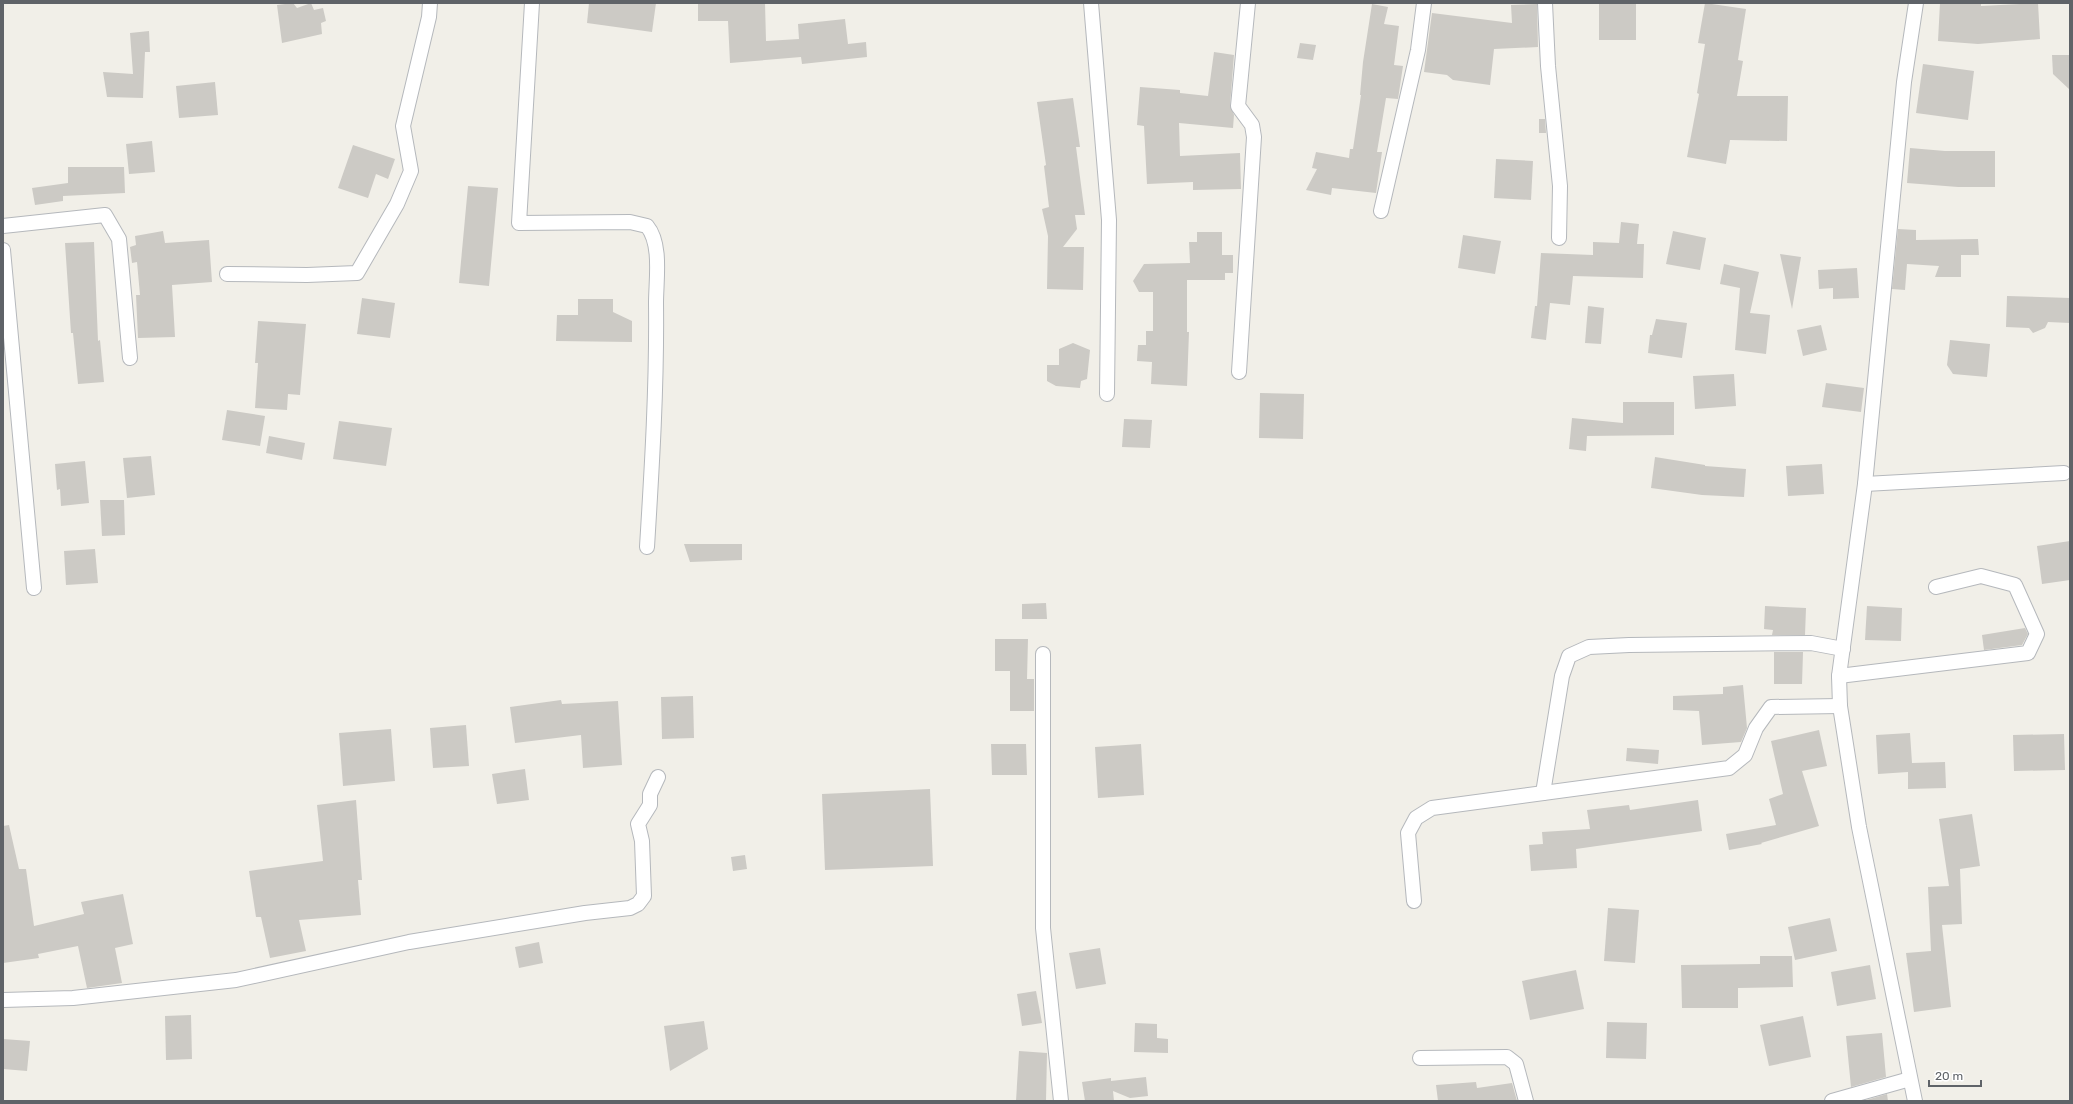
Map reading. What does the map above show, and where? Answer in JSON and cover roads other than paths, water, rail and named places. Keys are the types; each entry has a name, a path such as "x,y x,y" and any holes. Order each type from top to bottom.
{"street":[{"path":"227,274 307,275 357,273 397,204 412,171 403,126 429,17 430,3"},
{"path":"532,3 518,223 630,222 647,226 652,232 656,252 657,365 647,547"},
{"path":"1091,3 1108,220 1107,394"},
{"path":"1239,372 1254,137 1252,125 1238,106 1248,3"},
{"path":"1382,211 1418,50 1424,3"},
{"path":"1545,3 1548,66 1560,186 1559,238"},
{"path":"1915,1101 1859,827 1840,706 1839,676 1865,484 1904,82 1916,3"},
{"path":"3,226 105,215 119,239 130,358"},
{"path":"3,250 34,588"},
{"path":"1865,484 2064,472"},
{"path":"1839,676 2028,652 2037,634 2015,585 1981,576 1936,587"},
{"path":"1543,792 1562,676 1569,656 1589,646 1811,644 1843,649"},
{"path":"1043,654 1043,928 1061,1101"},
{"path":"1414,901 1408,833 1416,818 1432,808 1730,768 1745,755 1756,728 1771,707 1840,706"},
{"path":"3,1000 73,998 236,980 409,942 585,913 630,908 638,904 644,896 642,841 638,824 650,805 650,794 658,777"},
{"path":"1420,1058 1507,1057 1516,1064 1526,1101"},
{"path":"1832,1101 1910,1079"}]}
